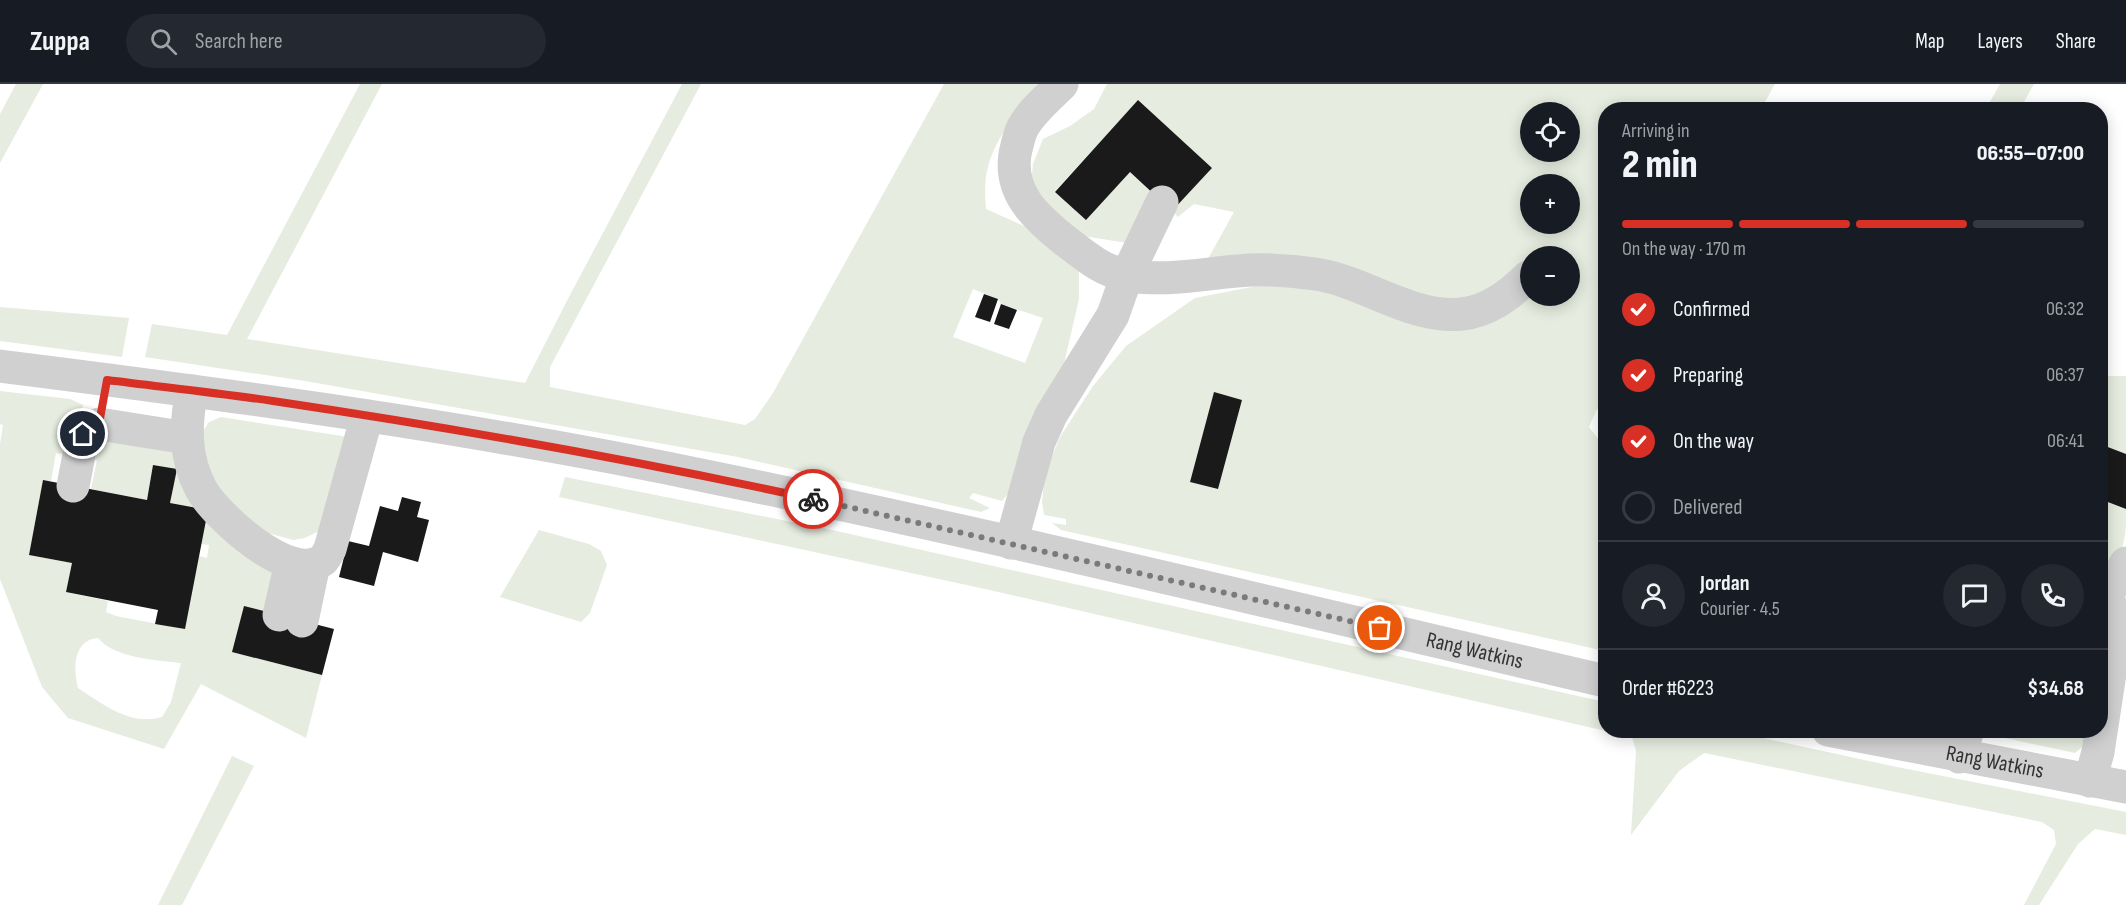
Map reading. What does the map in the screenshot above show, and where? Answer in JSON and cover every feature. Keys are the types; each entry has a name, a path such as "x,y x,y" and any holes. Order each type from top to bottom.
{"street":[{"path":"1062,84 1023,127 1017,144 1014,177 1017,188 1035,213 1049,227 1108,270 1127,275 1190,277 1251,270 1318,274 1348,282 1420,309 1445,314 1479,311 1510,295 1520,285"},
{"path":"1011,543 1039,442 1051,415 1107,325 1127,275 1162,202"},
{"name":"Rang Watkins","path":"0,366 367,416 712,477 1011,543 1598,679"},
{"path":"99,424 107,380"},
{"path":"192,391 188,410 187,438 193,468 200,487 217,511 236,529 302,563 324,560 330,549 367,416"},
{"path":"73,486 83,434 99,424 187,438"},
{"path":"290,618 302,563"},
{"path":"2108,586 2126,563"},
{"path":"2108,602 2112,609 2116,634 2108,686"},
{"name":"Rang Watkins","path":"1906,738 1964,744 2090,781 2126,787"},
{"path":"2090,781 2100,738"}],"shaded area":[{"path":"16,84 43,84 0,163 0,114"},
{"path":"360,84 382,84 247,339 525,383 682,84 701,84 550,367 550,387 745,425 755,419 773,393 944,84 1038,84 1009,124 991,157 986,178 986,209 1044,235 1079,271 1079,299 1060,381 1031,422 1015,467 1010,491 1002,501 973,493 969,498 990,508 981,512 738,457 305,381 145,357 152,324 227,335","holes":["973,289 998,299 1001,304 1043,318 1025,363 953,337"]},
{"path":"1107,84 1775,84 1765,102 1598,102 1598,408 1589,427 1598,439 1598,649 1061,530 1052,523 1066,525 1066,519 1044,515 1042,502 1045,473 1060,437 1093,386 1126,346 1195,298 1272,283 1436,298 1204,266 1234,212 1194,204 1178,217 1172,211 1212,168 1138,101 1055,191 1086,219 1130,172 1162,202 1146,246 1077,235 1031,185 1033,164 1043,139 1070,126 1094,109","holes":["1214,393 1242,400 1217,489 1190,482"]},
{"path":"2000,84 2034,84 2024,102 1990,102"},
{"path":"0,307 129,318 122,357 0,341"},
{"path":"2108,376 2126,376 2126,454 2108,447"},
{"path":"0,391 70,399 83,405 80,416 103,436 175,453 274,576 270,613 233,652 322,675 306,738 201,684 164,749 68,718 42,687 0,579 0,444 3,425 0,424","holes":["56,453 97,460 91,489 147,500 153,465 176,469 170,503 201,544 209,545 207,558 199,556 184,629 106,612 108,601 66,592 72,563 29,555 43,481 51,481","98,638 105,645 125,654 181,663 171,702 162,717 139,719 128,716 108,707 78,688 76,664 79,650 90,640"]},
{"path":"221,417 348,437 319,531 305,538 293,540 268,533 244,521 203,472 201,434 209,422"},
{"path":"565,477 832,530 1598,700 1598,729 985,589 559,497"},
{"path":"2108,502 2126,509 2123,545 2120,552 2109,563"},
{"path":"539,530 589,544 601,551 607,565 590,613 581,622 500,597"},
{"path":"1632,738 1763,738 2126,812 2126,835 2095,829 2078,844 2039,905 2024,905 2056,844 2054,830 2042,822 1704,753 1679,771 1631,835 1636,751"},
{"path":"2005,738 2089,738 2087,743 2075,753"},
{"path":"232,756 254,766 182,905 158,905"}],"building":[{"path":"1138,100 1212,168 1172,211 1130,172 1086,220 1055,192"},
{"path":"984,294 998,299 990,322 975,317"},
{"path":"1001,304 1017,310 1009,329 994,324"},
{"path":"1214,392 1242,400 1218,489 1190,482"},
{"path":"2108,447 2126,454 2126,509 2108,502"},
{"path":"153,465 177,469 170,503 208,510 185,629 155,624 158,610 66,592 72,563 29,555 43,480 147,500"},
{"path":"402,497 421,502 417,517 429,520 418,562 383,552 374,586 339,577 348,541 369,546 380,506 398,511"},
{"path":"244,606 334,629 322,675 232,652"}],"way so far":[{"path":"813,499 1380,628"}],"route":[{"path":"83,434 99,424 107,380 273,401 473,433 712,477 813,499"}]}
